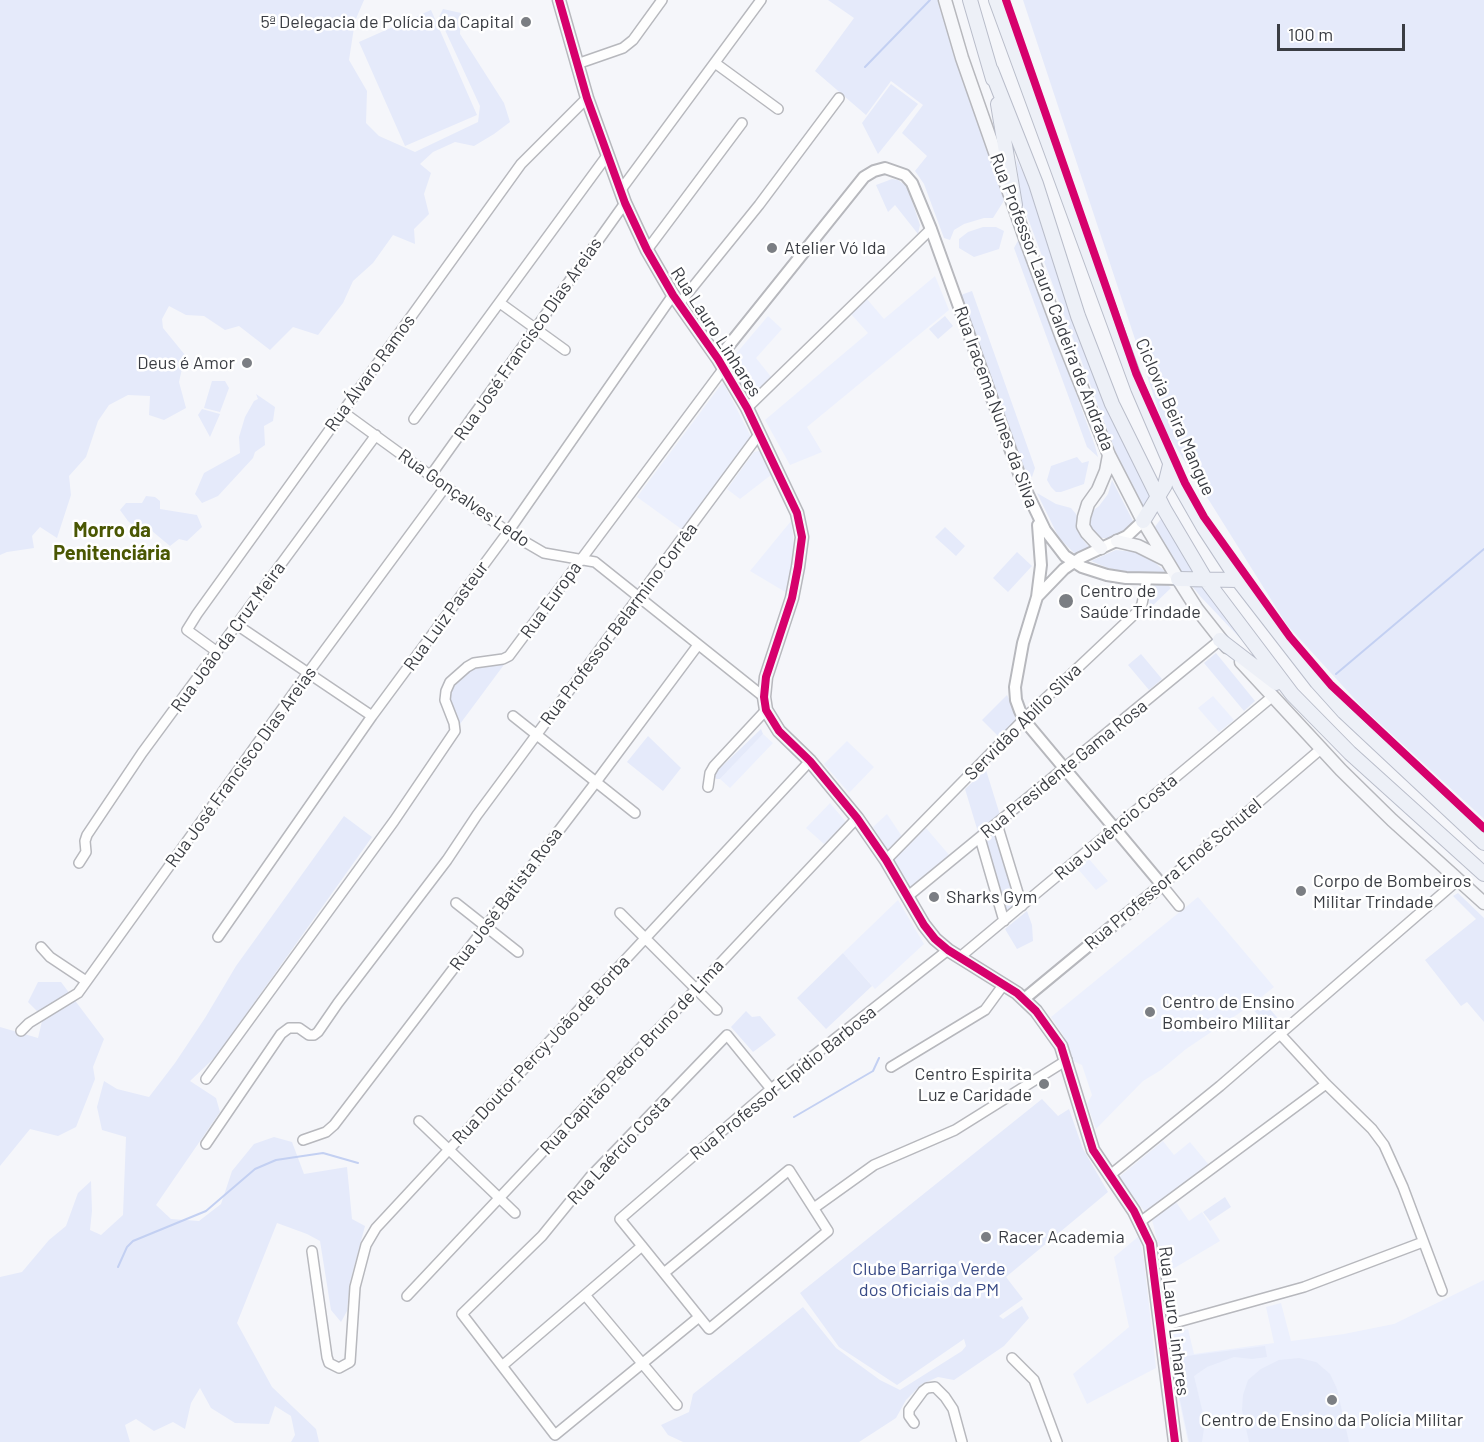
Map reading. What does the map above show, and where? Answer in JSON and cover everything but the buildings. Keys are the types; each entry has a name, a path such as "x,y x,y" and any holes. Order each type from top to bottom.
{"main road":[{"name":"Rua Lauro Linhares","path":"559,0 587,98 622,197 647,250 676,299 721,364 747,408 795,510 802,537 795,585 785,621 769,663 764,687 765,704 779,731 810,761 857,818 886,860 924,925 948,950 1024,999 1047,1023 1061,1046 1089,1140 1109,1176 1140,1222 1150,1244 1175,1442"},
{"name":"Rua Professor Lauro Caldeira de Andrada","path":"945,0 962,57 1062,338 1109,455 1166,560 1220,640 1392,820 1484,903"},
{"path":"970,0 991,70 1036,183 1078,316 1112,404 1158,498 1206,580 1292,694 1350,753 1484,874"},
{"path":"996,0 1138,388 1170,465 1204,528 1238,580 1317,682 1344,712 1484,843"},
{"path":"991,70 1015,205"},
{"path":"1101,548 1083,526 1088,504 1098,490 1106,471 1109,455"},
{"path":"1143,521 1165,485 1170,465"},
{"path":"1117,541 1138,546 1166,560"},
{"path":"1178,579 1238,580"},
{"path":"1220,640 1292,694"}],"street":[{"path":"577,64 623,48 633,40 662,0"},
{"name":"Rua José Francisco Dias Areias","path":"431,475 535,328 715,63 761,0"},
{"path":"715,63 778,109"},
{"name":"Rua Álvaro Ramos","path":"216,651 187,630 521,164 587,98"},
{"name":"Rua Luiz Pasteur","path":"218,937 372,716 676,299 759,205 839,98"},
{"path":"647,250 742,123"},
{"path":"414,419 606,157"},
{"name":"Rua Iracema Nunes da Silva","path":"721,364 864,177 885,168 906,175 912,183 931,230 1018,471 1037,516 1055,545 1073,562 1107,575 1178,579"},
{"path":"747,408 931,230"},
{"path":"500,303 565,350"},
{"name":"Rua Europa","path":"206,1079 399,813 455,731 445,700 450,682 474,663 509,656 721,364"},
{"name":"Rua Gonçalves Ledo","path":"343,412 508,532 544,554 595,562 698,645 765,704"},
{"name":"Rua Professor Belarmino Corrêa","path":"206,1144 280,1034 289,1028 298,1028 309,1035 318,1032 760,433"},
{"name":"Rua João da Cruz Meira","path":"79,863 87,852 85,841 89,832 142,753 376,435"},
{"name":"Rua José Francisco Dias Areias","path":"21,1031 31,1021 75,996 446,486"},
{"path":"1037,516 1042,551 1037,597 1023,643 1015,687 1016,700 1024,720 1179,906"},
{"path":"1037,597 1073,562 1117,541 1136,529 1143,521"},
{"name":"Servidão Abílio Silva","path":"886,860 1024,720 1139,610 1146,579"},
{"path":"237,625 372,716"},
{"name":"Rua Presidente Gama Rosa","path":"907,897 1220,640"},
{"name":"Rua José Batista Rosa","path":"303,1140 326,1132 334,1125 698,645"},
{"name":"Rua Juvêncio Costa","path":"960,957 1273,696"},
{"path":"708,787 714,766 765,704"},
{"path":"513,716 635,813"},
{"name":"Rua Professora Enoé Schutel","path":"1024,999 1322,748"},
{"name":"Rua Doutor Percy João de Borba","path":"312,1251 327,1357 329,1363 339,1368 350,1362 355,1287 371,1234 810,761"},
{"name":"Rua Capitão Pedro Bruno de Lima","path":"407,1296 857,818"},
{"path":"997,824 1022,906"},
{"path":"980,838 1004,921"},
{"path":"1109,1176 1220,1086 1458,880"},
{"path":"456,903 518,952"},
{"path":"620,913 717,1010"},
{"path":"41,947 50,957 86,981"},
{"name":"Rua Professor Elpídio Barbosa","path":"642,1246 620,1219 771,1089 948,950"},
{"path":"891,1067 985,1010 1004,984"},
{"path":"1280,1034 1372,1129 1384,1145 1403,1187 1443,1291"},
{"name":"Rua Laércio Costa","path":"502,1366 462,1314 543,1236 590,1176 727,1035 771,1089"},
{"path":"814,1208 874,1165 955,1130 1067,1060"},
{"path":"1140,1222 1326,1084"},
{"path":"419,1121 515,1213"},
{"path":"664,1273 789,1170 828,1231 709,1329 642,1246 502,1366 555,1435 699,1317"},
{"path":"1160,1327 1304,1287 1424,1242"},
{"path":"585,1295 676,1405"},
{"path":"1012,1358 1034,1380 1057,1442"},
{"path":"914,1423 909,1416 909,1410 923,1391 935,1387 945,1396 953,1409 962,1442"}],"shaded area":[{"path":"935,276 949,310 807,427 822,452 790,465 765,420 868,333 851,314 867,299 884,319"},
{"path":"768,316 782,329 756,358 772,378 750,399 729,362"},
{"path":"723,382 751,437 684,531 637,497"},
{"path":"759,451 771,475 740,499 727,489 754,452"},
{"path":"791,521 794,544 787,593 750,571"},
{"path":"1213,696 1234,720 1219,732 1198,708"},
{"path":"763,734 773,743 730,788 720,779"},
{"path":"847,741 874,767 849,793 824,764"},
{"path":"830,803 846,822 824,844 806,828"},
{"path":"887,814 903,838 888,853 873,827"},
{"path":"926,828 950,856 907,894 891,862"},
{"path":"1089,859 1108,881 1096,890 1078,869"},
{"name":"Centro de Ensino Bombeiro Militar","path":"1198,897 1274,987 1143,1081 1096,1129 1087,1104 1092,1095 1082,1065 1073,1061 1063,1035 1051,1017"},
{"path":"898,900 924,944 875,989 843,953"},
{"path":"1163,1141 1174,1155 1190,1142 1209,1165 1145,1212 1119,1177"},
{"path":"1176,1202 1189,1221 1202,1212 1220,1241 1166,1273 1152,1220"},
{"path":"1139,1236 1156,1368 1087,1404 1073,1374 1129,1327 1114,1257"},
{"name":"Centro de Ensino da Polícia Militar","path":"1484,1280 1484,1442 1188,1442 1170,1357 1168,1334 1188,1329 1194,1354 1274,1343 1266,1307 1281,1303 1291,1341 1344,1334 1394,1324"}],"green space":[{"path":"0,0 364,0 355,21 349,60 367,91 366,123 379,136 415,152 478,122 480,106 439,17 443,9 461,13 460,34 504,103 510,122 474,146 455,142 433,152 420,164 431,173 424,194 429,214 414,229 415,244 393,235 373,263 353,281 343,303 318,335 293,327 270,350 239,326 225,330 204,316 186,315 169,306 162,319 163,328 185,355 179,382 186,408 164,420 149,415 150,396 128,395 109,405 98,421 86,457 69,476 71,495 57,538 40,527 32,536 34,548 0,555"},
{"path":"828,0 938,0 1005,199 993,218 984,218 964,224 954,230 950,240 944,238 924,184 915,171 927,156 902,133 923,105 891,81 866,115 815,71 854,18"},
{"path":"1023,0 1484,0 1484,819 1362,707 1287,625 1165,430"},
{"path":"431,10 477,115 405,146 359,42"},
{"path":"891,84 918,104 878,154 862,123"},
{"path":"1016,158 1041,210 1151,494 1143,509 1119,461 1021,200"},
{"path":"892,179 905,185 909,192 920,225 918,234 895,205 888,212 876,185"},
{"path":"983,227 996,227 1004,231 999,249 974,257 959,248 959,239 968,232"},
{"path":"1020,237 1098,457 1087,447 1014,248"},
{"path":"972,291 1035,468 1032,477 1025,470 961,295"},
{"path":"945,316 953,326 938,339 929,329"},
{"path":"212,381 225,381 229,388 220,412 204,408"},
{"path":"256,394 275,407 273,421 264,426 265,445 255,452 253,458 218,496 202,503 195,494 204,473 240,453 239,437 245,417 254,401 258,399"},
{"path":"202,409 220,414 210,437 198,415"},
{"path":"1077,457 1082,463 1089,461 1084,484 1056,492 1047,480 1051,466"},
{"path":"1112,480 1134,523 1124,533 1113,538 1100,538 1089,528 1089,518 1091,512 1108,494"},
{"path":"1037,493 1056,504 1071,508 1076,514 1083,540 1090,548 1076,555 1059,538"},
{"path":"146,496 155,497 160,501 160,509 197,515 202,527 187,541 179,539 170,546 152,531 140,532 120,510 126,503 142,503"},
{"path":"1163,516 1195,571 1178,571 1154,528"},
{"path":"945,527 965,546 956,556 935,537"},
{"path":"1116,550 1144,553 1168,574 1131,573 1108,568 1091,561"},
{"path":"1017,552 1032,566 1008,592 993,578"},
{"path":"1205,581 1258,657 1189,582"},
{"path":"1167,584 1171,588 1149,609 1150,586"},
{"path":"1216,653 1255,701 1244,711 1204,663"},
{"path":"1141,654 1162,679 1149,690 1128,665"},
{"path":"506,662 460,724 449,705 449,694 457,680 471,668"},
{"path":"1007,695 1020,721 1001,739 982,720"},
{"path":"761,729 763,734 720,779 716,779 714,774"},
{"path":"648,736 681,768 663,791 627,762"},
{"path":"986,770 1000,815 978,832 965,789"},
{"path":"344,816 372,837 234,1031 230,1043 190,1081 216,1098 220,1112 156,1205 171,1219 199,1221 221,1204 232,1171 254,1144 274,1137 292,1142 304,1174 347,1167 352,1219 365,1226 350,1282 347,1311 341,1322 331,1310 320,1241 277,1223 237,1323 272,1387 316,1429 319,1442 291,1442 295,1435 291,1416 275,1406 269,1424 235,1423 211,1408 200,1388 191,1403 185,1429 173,1422 154,1431 136,1419 125,1425 130,1442 0,1442 0,1277 22,1272 49,1240 66,1226 78,1193 91,1181 90,1230 101,1235 123,1215 126,1137 102,1130 97,1107 104,1081 117,1089 149,1097 205,1018 236,966"},
{"path":"996,830 1018,904 1004,915 983,841"},
{"path":"1458,893 1484,918 1484,1022 1467,1002 1461,1006 1425,960 1476,919 1453,896"},
{"path":"1027,911 1032,925 1033,941 1017,949 1005,929"},
{"path":"843,953 872,986 826,1029 797,998"},
{"path":"38,982 61,982 104,1039 93,1067 95,1079 76,1127 58,1136 30,1129 0,1166 0,1027 38,1038 43,1017 28,1002"},
{"path":"1260,998 1283,1024 1273,1032 1250,1006"},
{"path":"746,1011 752,1017 760,1016 776,1035 753,1052 731,1027"},
{"name":"Clube Barriga Verde dos Oficiais da PM","path":"1042,1099 1058,1116 1069,1109 1083,1149 1108,1192 1006,1277 1023,1299 999,1316 1003,1319 1022,1306 1029,1318 1004,1346 954,1380 938,1377 922,1384 906,1400 896,1418 859,1442 683,1442 668,1435 661,1425 689,1412 693,1394 803,1307 836,1348 880,1380 900,1390 962,1351 966,1346 964,1339 897,1385 839,1347 800,1293"},
{"path":"1225,1197 1231,1207 1210,1221 1203,1212"},
{"path":"1265,1346 1267,1357 1252,1359 1234,1357 1207,1367 1194,1376 1205,1422 1202,1442 1189,1442 1171,1358"},
{"path":"1299,1358 1316,1362 1330,1374 1337,1389 1349,1442 1249,1442 1242,1410 1243,1395 1248,1380 1261,1369 1279,1360"}],"waterway":[{"path":"865,67 930,0"},
{"path":"1336,674 1484,549"},
{"path":"794,1117 873,1071 879,1058"},
{"path":"118,1267 127,1247 133,1241 206,1211 255,1169 276,1160 323,1153 358,1163"}],"cycle path":[{"path":"559,0 587,98 625,203 647,250 673,295 718,359 747,408 797,513 802,537 798,567 792,598 766,677 764,697 766,710 779,731 810,761 857,818 935,939 948,950 1017,993 1036,1011 1061,1046 1093,1150 1134,1211 1150,1244 1175,1442"},
{"name":"Ciclovia Beira Mangue","path":"1006,0 1136,373 1185,483 1204,517 1290,637 1331,685 1484,828"}],"place":[{"name":"5ª Delegacia de Polícia da Capital","path":"526,22"},
{"name":"Atelier Vó Ida","path":"772,248"},
{"name":"Deus é Amor","path":"247,363"},
{"name":"Centro de Saúde Trindade","path":"1066,601"},
{"name":"Corpo de Bombeiros Militar Trindade","path":"1301,891"},
{"name":"Sharks Gym","path":"934,897"},
{"name":"Centro de Ensino Bombeiro Militar","path":"1150,1012"},
{"name":"Centro Espirita Luz e Caridade","path":"1044,1084"},
{"name":"Racer Academia","path":"986,1237"},
{"name":"Centro de Ensino da Polícia Militar","path":"1332,1400"}],"district":[{"name":"Morro da Penitenciária","path":"112,542"}]}
